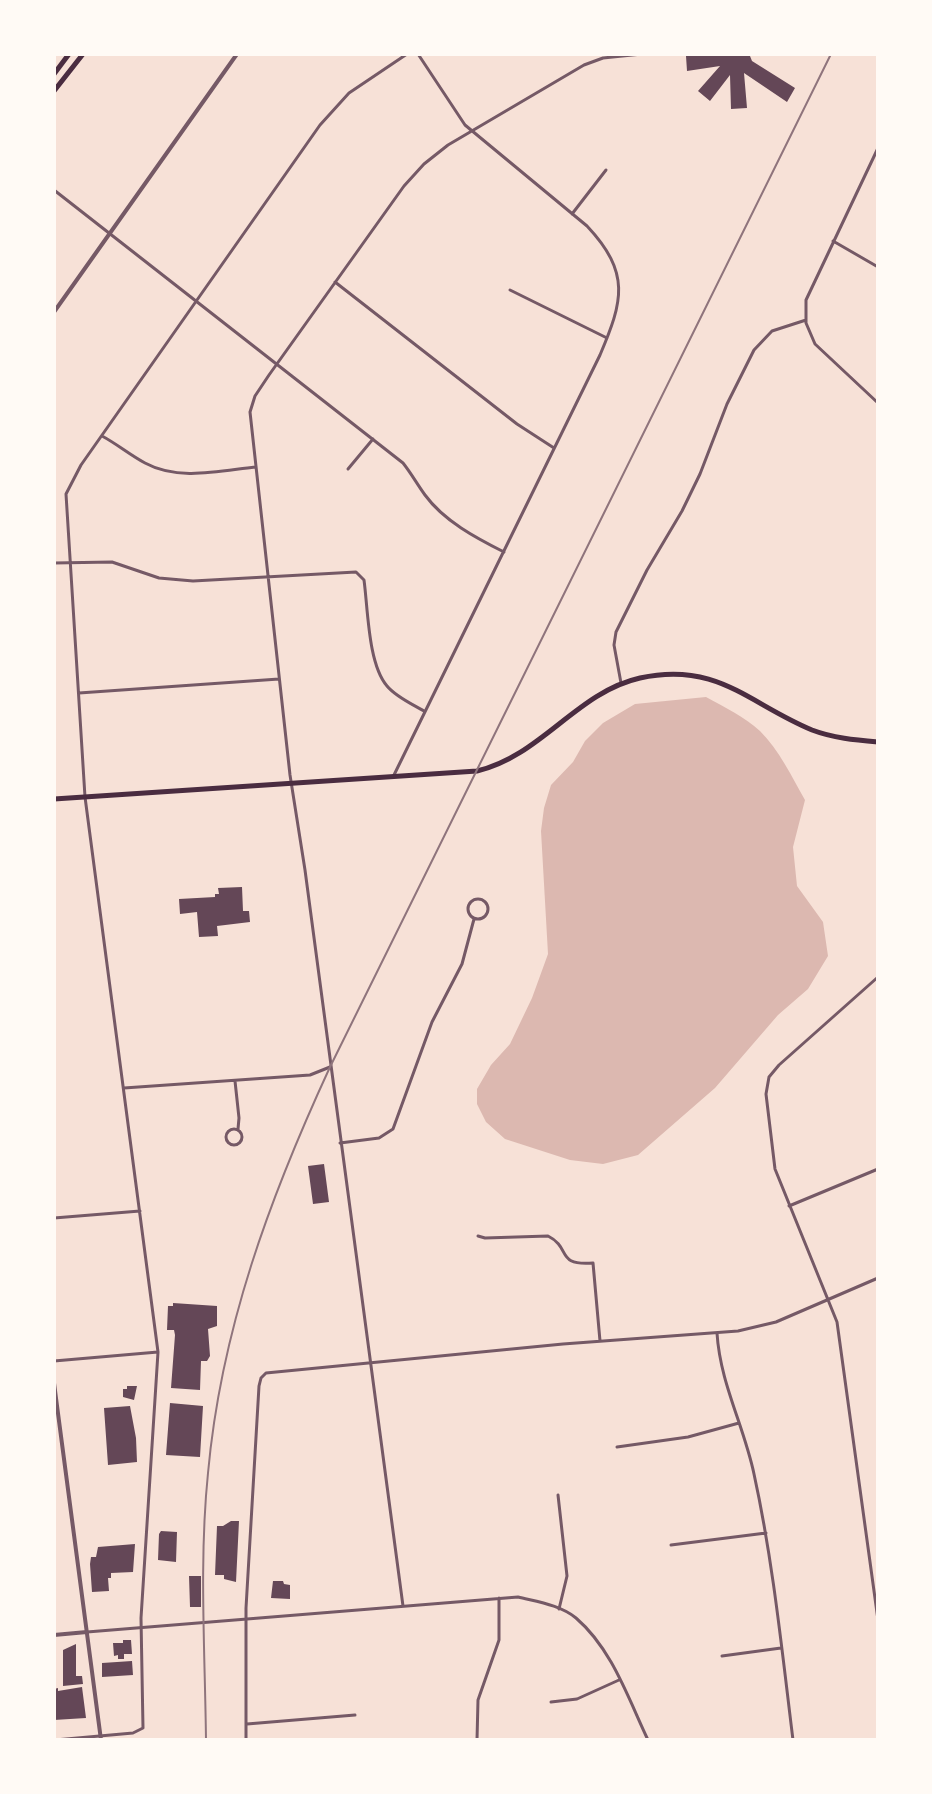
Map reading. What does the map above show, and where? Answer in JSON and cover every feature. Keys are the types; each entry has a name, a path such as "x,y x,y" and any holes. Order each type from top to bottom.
{"main road":[{"path":"54,74 69,54"},
{"path":"54,91 83,54"},
{"path":"54,799 462,773 503,764 532,747 599,694 621,683 659,675 706,678 731,686 811,729 847,740 878,742"}],"street":[{"path":"54,312 237,54"},
{"path":"55,1740 101,1738 141,1730 144,1717 141,1628 158,1352 85,797 66,494 81,465 320,125 349,93 407,54"},
{"path":"393,777 607,338 619,302 618,281 612,260 598,238 459,118 418,54"},
{"path":"403,1606 292,784 250,412 255,396 277,363 414,174 448,145 584,65 603,58 642,54"},
{"path":"878,148 806,300 806,320 810,335 818,347 878,403"},
{"path":"572,214 606,170"},
{"path":"54,190 403,463 425,495 444,514 468,533 504,552"},
{"path":"833,241 878,267"},
{"path":"335,282 517,424 554,448"},
{"path":"510,290 607,338"},
{"path":"621,683 614,645 616,632 647,570 681,514 748,362 765,335 792,322 806,320"},
{"path":"102,436 145,463 176,472 204,473 255,467"},
{"path":"348,469 373,439"},
{"path":"54,563 112,562 172,580 356,572 364,580 374,659 381,678 389,689 425,711"},
{"path":"78,693 279,679"},
{"path":"481,899 485,901 487,909 484,916 474,919 470,914 470,903 481,899"},
{"path":"340,1143 379,1138 393,1129 432,1022 462,964 474,919"},
{"path":"878,977 779,1065 769,1077 766,1094 775,1169 829,1299 839,1336 878,1620"},
{"path":"124,1088 310,1075 330,1067"},
{"path":"235,1081 239,1118 237,1130"},
{"path":"231,1129 237,1130 242,1134 241,1140 237,1145 231,1144 226,1140 227,1133 231,1129"},
{"path":"789,1206 878,1169"},
{"path":"54,1218 140,1211"},
{"path":"478,1236 548,1236 554,1238 567,1258 575,1264 593,1263 600,1341"},
{"path":"246,1740 246,1620 254,1454 259,1386 266,1373 757,1328 878,1278"},
{"path":"717,1333 722,1375 750,1453 766,1533 793,1740"},
{"path":"54,1361 158,1352"},
{"path":"54,1383 101,1738"},
{"path":"617,1447 688,1437 739,1423"},
{"path":"558,1495 567,1576 559,1609"},
{"path":"671,1545 766,1533"},
{"path":"54,1635 518,1597 550,1604 575,1617 605,1651 648,1740"},
{"path":"477,1740 478,1700 499,1640 499,1598"},
{"path":"722,1656 781,1648"},
{"path":"551,1702 577,1699 619,1680"},
{"path":"246,1724 355,1715"}],"shaded area":[{"path":"706,697 741,717 767,738 805,800 793,847 797,886 823,922 828,956 808,989 778,1015 715,1088 638,1155 603,1164 570,1160 505,1139 486,1122 477,1104 477,1089 491,1065 510,1044 548,954 541,831 551,785 603,723 635,704"}],"building":[{"path":"754,54 750,56 752,61 795,88 787,102 744,73 747,108 731,109 730,75 710,101 698,91 720,66 687,71 686,56"},
{"path":"242,887 243,911 249,911 250,922 217,926 218,936 199,937 197,912 180,914 179,899 215,897 219,894 218,888"},
{"path":"324,1164 329,1202 313,1204 308,1166"},
{"path":"173,1303 217,1306 217,1326 208,1329 210,1356 207,1361 201,1361 200,1390 171,1388 175,1335 174,1330 167,1330 168,1306 173,1306"},
{"path":"137,1386 134,1400 123,1397 123,1389"},
{"path":"170,1403 203,1406 200,1457 166,1455"},
{"path":"130,1406 137,1462 108,1465 104,1408"},
{"path":"239,1521 236,1582 224,1579 224,1575 215,1575 217,1526"},
{"path":"161,1531 177,1532 176,1562 158,1560"},
{"path":"135,1544 133,1572 111,1573 111,1578 108,1578 109,1591 92,1592 90,1564 91,1557 96,1557 98,1547"},
{"path":"189,1576 201,1576 201,1607 190,1607"},
{"path":"273,1581 290,1585 290,1599 271,1598"},
{"path":"123,1640 131,1640 132,1654 124,1654 124,1659 118,1659 118,1655 114,1656 113,1643 123,1643"},
{"path":"76,1644 76,1676 82,1676 83,1684 63,1686 63,1650"},
{"path":"132,1661 133,1675 102,1677 102,1663"},
{"path":"82,1687 86,1718 54,1720 54,1689"}],"railway":[{"path":"206,1740 203,1573 208,1473 224,1367 236,1316 268,1215 330,1067 831,54"}]}
